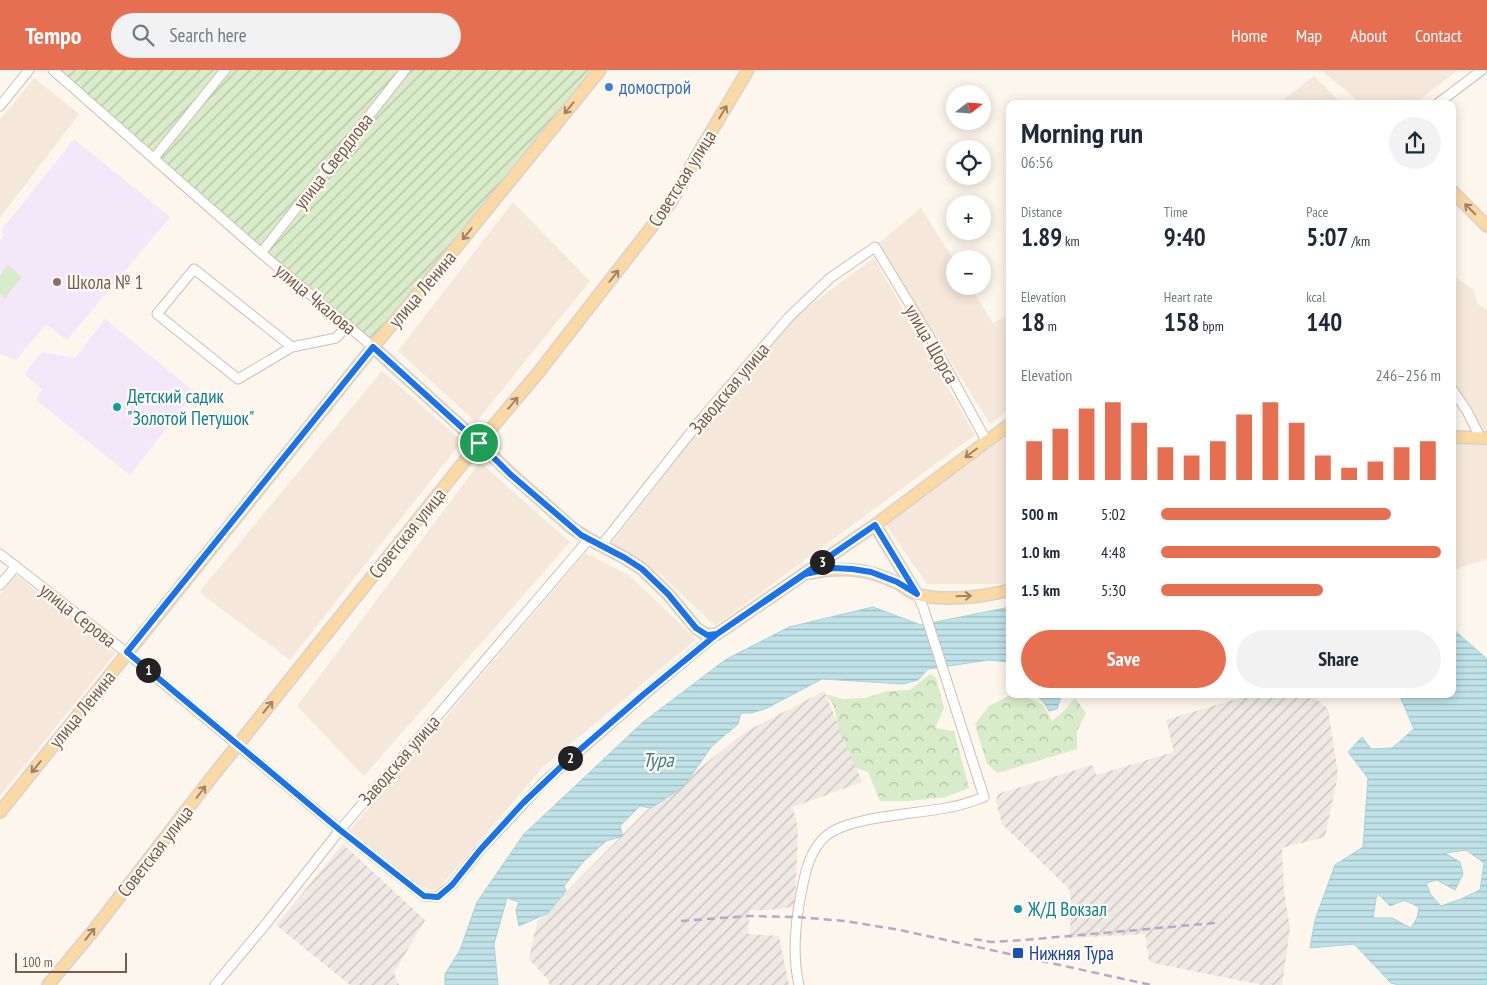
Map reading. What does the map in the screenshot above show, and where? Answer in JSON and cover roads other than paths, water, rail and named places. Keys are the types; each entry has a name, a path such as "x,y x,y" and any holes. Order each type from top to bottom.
{"main road":[{"name":"улица Ленина","path":"0,812 373,347 600,70"},
{"name":"Советская улица","path":"48,985 93,931 238,745 479,443 538,373 671,202 748,70"},
{"path":"1456,196 1487,226"},
{"name":"улица Чкалова","path":"373,347 479,443 510,474 572,528 625,558 646,573 668,594 696,628 707,635 717,634"},
{"path":"717,634 875,525 1006,427"},
{"path":"1456,437 1483,437"},
{"path":"875,525 917,594"},
{"path":"805,574 834,568 871,572 897,582 917,594 941,597 966,597 1006,591"}],"street":[{"path":"0,106 29,70"},
{"name":"улица Чкалова","path":"52,70 261,253 373,347"},
{"path":"154,158 225,70"},
{"name":"улица Свердлова","path":"261,253 405,70"},
{"path":"1442,100 1482,70"},
{"name":"улица Щорса","path":"875,247 929,336 987,442"},
{"name":"Заводская улица","path":"601,546 703,417 789,318 830,278 875,247"},
{"path":"292,347 194,269 157,314 238,379 292,347 336,338 348,325"},
{"path":"1456,395 1483,437"},
{"name":"Заводская улица","path":"215,985 340,830 589,539"},
{"name":"улица Серова","path":"0,554 127,652 340,830 424,896 438,897 452,885 480,850 544,782 644,694 717,634"},
{"path":"0,585 16,566"},
{"path":"799,985 795,956 796,917 807,866 816,848 825,836 833,830 858,822 951,807 984,797 947,679 917,594"}],"water":[{"name":"Тура","path":"873,607 921,625 1006,608 1006,662 989,660 928,669 918,680 903,684 822,679 765,709 751,713 741,713 738,724 712,746 683,787 651,808 640,806 620,826 623,836 606,841 583,862 564,886 566,891 548,913 519,926 516,910 519,902 507,898 494,944 498,985 445,985 445,974 460,950 477,902 524,834 642,723 725,660 789,627"},
{"path":"1456,632 1487,659 1487,985 1399,985 1391,983 1354,944 1310,948 1315,920 1335,865 1363,847 1368,778 1348,752 1362,737 1371,749 1392,748 1414,729 1401,698 1456,698","holes":["1466,850 1484,863 1480,890 1441,906 1431,895 1426,883 1437,880 1455,890 1463,874 1460,862 1445,853","1377,893 1390,906 1404,900 1419,907 1417,918 1411,928 1392,918 1373,918"]},
{"path":"1039,698 1060,698 1057,709 1049,711"}],"railway":[{"path":"681,921 748,916 797,917 845,921 900,930 1151,985"},
{"path":"974,939 991,942 1024,940 1215,923"}],"place":[{"name":"домострой","path":"609,87"},
{"name":"Школа № 1","path":"57,282"},
{"name":"Детский садик \"Золотой Петушок\"","path":"117,407"},
{"name":"Ж/Д Вокзал","path":"1018,909"},
{"name":"Нижняя Тура","path":"1018,953"}]}
